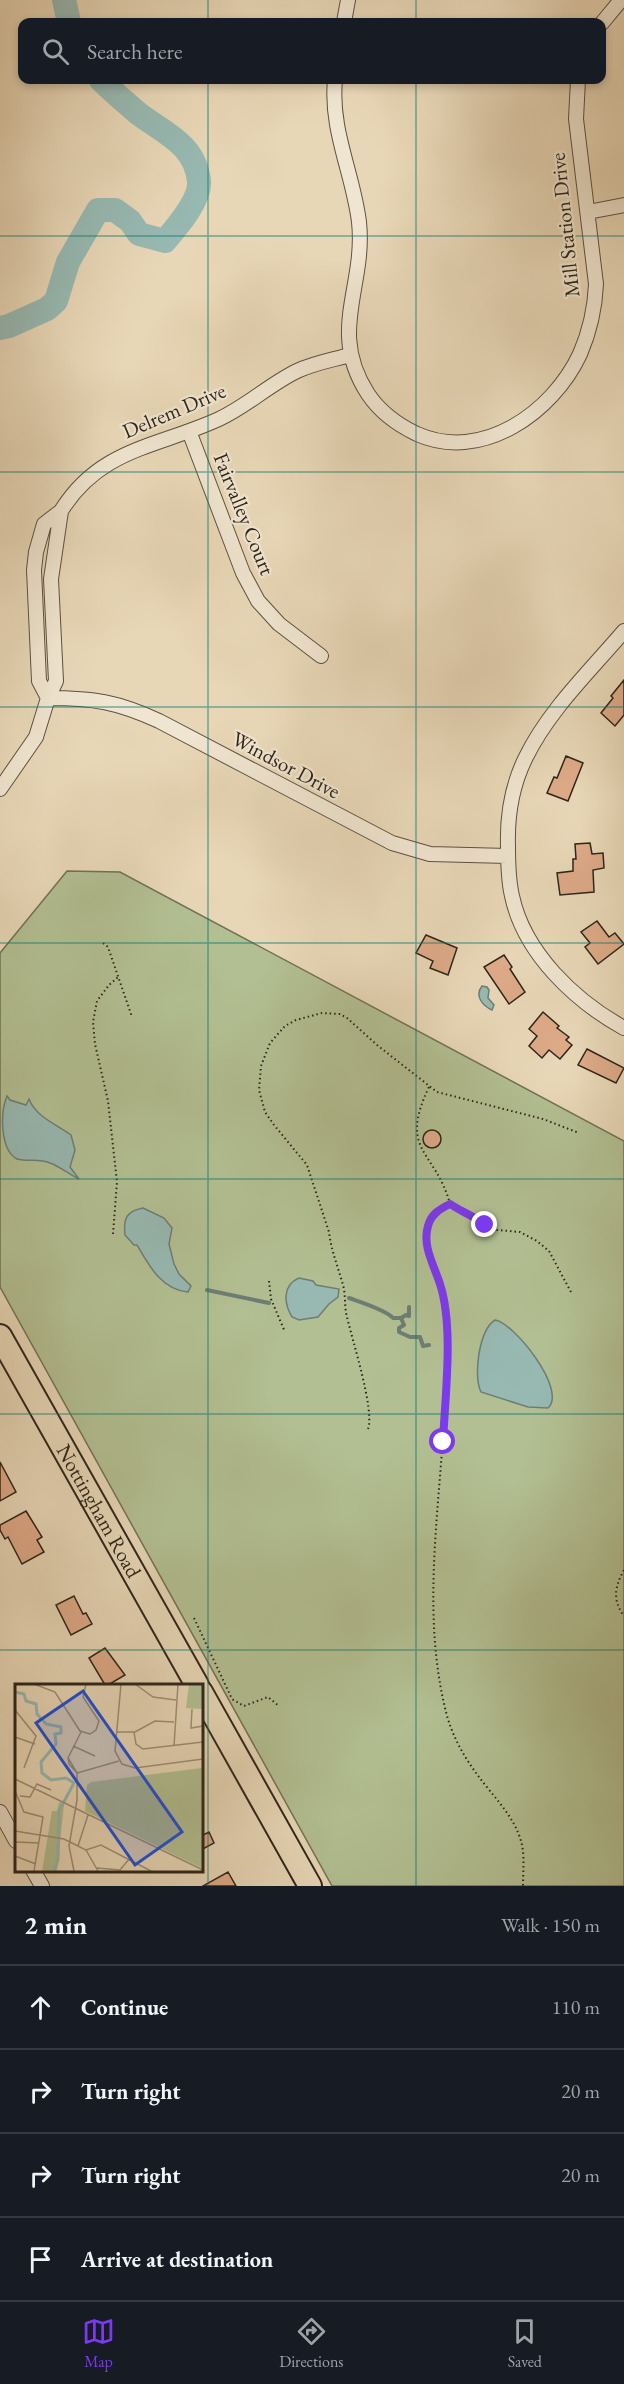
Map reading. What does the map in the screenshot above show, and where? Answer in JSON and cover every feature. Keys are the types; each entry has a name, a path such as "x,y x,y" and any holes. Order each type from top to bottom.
{"main road":[{"name":"Nottingham Road","path":"0,1336 196,1684"},
{"path":"202,1694 310,1886"}],"street":[{"path":"345,18 348,0"},
{"path":"606,18 621,0"},
{"name":"Mill Station Drive","path":"334,84 335,118 359,221 360,241 350,313 350,355 370,396 395,421 425,437 462,442 481,440 510,429 536,410 560,387 587,336 595,301 596,284 576,119 578,84"},
{"path":"588,212 624,205"},
{"name":"Delrem Drive","path":"48,698 39,681 34,570 36,552 44,524 61,511 79,486 110,462 129,452 189,431 238,408 297,371 350,355"},
{"name":"Fairvalley Court","path":"189,431 243,573 258,602 279,624 321,656"},
{"path":"624,631 560,707 534,742 525,759 510,806 508,856 512,897 516,912 542,958 577,997 624,1028"},
{"path":"0,789 36,737 48,698"},
{"name":"Windsor Drive","path":"48,698 93,699 141,712 392,843 430,854 508,856"},
{"path":"0,1812 15,1839"},
{"path":"34,1871 42,1886"}],"path":[{"path":"103,943 108,947 132,1017"},
{"path":"113,1234 117,1182 108,1101 96,1052 93,1022 97,1001 118,977"},
{"path":"368,1429 370,1419 346,1316 345,1293 330,1243 329,1232 307,1166 266,1113 259,1090 261,1066 270,1044 285,1026 309,1016 331,1013 347,1018 429,1087 446,1095 543,1119 579,1133"},
{"path":"429,1087 421,1104 416,1132 422,1152 440,1176 450,1204 497,1230 520,1232 537,1241 549,1251 573,1294"},
{"path":"450,1204 430,1218 426,1236 431,1261 440,1284 446,1333 442,1467 434,1606 439,1673 446,1713 458,1745 506,1812 520,1839 523,1886"},
{"path":"269,1281 272,1299 285,1332"},
{"path":"624,1570 615,1594 619,1609 624,1616"},
{"path":"194,1618 232,1699 244,1706 268,1697 279,1706"}],"green space":[{"path":"67,871 120,872 624,1141 624,1886 332,1886 0,1287 0,953"}],"water":[{"path":"482,986 489,990 488,998 494,1005 492,1010 479,997"},
{"path":"7,1096 10,1100 26,1105 29,1099 36,1111 71,1135 75,1150 70,1167 79,1179 50,1163 17,1159 11,1154 7,1148 3,1130 3,1112"},
{"path":"143,1208 164,1218 172,1228 169,1244 174,1264 179,1274 191,1286 188,1292 171,1287 157,1276 137,1245 134,1245 125,1235 127,1216"},
{"path":"299,1278 313,1281 316,1285 339,1289 338,1297 318,1317 299,1320 292,1317 289,1312 286,1301 287,1290 293,1281"},
{"path":"495,1320 514,1332 536,1358 551,1387 552,1399 548,1408 528,1407 481,1392 478,1365 481,1343 489,1325"}],"building":[{"path":"624,680 624,715 615,726 601,713"},
{"path":"566,756 583,763 568,801 547,793 554,777 557,778"},
{"path":"590,843 592,854 603,853 604,868 593,870 594,892 560,895 557,873 573,871 573,859 576,859 575,844"},
{"path":"597,921 609,937 615,933 624,944 598,964 585,947 590,943 581,932"},
{"path":"426,935 457,948 448,975 430,968 433,961 416,953"},
{"path":"504,955 525,992 509,1004 484,967"},
{"path":"543,1012 559,1026 557,1028 569,1037 566,1040 572,1045 560,1059 549,1050 542,1058 529,1046 537,1036 529,1029"},
{"path":"587,1049 624,1068 616,1083 578,1065"},
{"path":"432,1130 438,1133 441,1139 438,1145 432,1148 426,1145 423,1139 426,1133"},
{"path":"0,1462 16,1492 0,1501"},
{"path":"26,1511 42,1537 37,1540 44,1552 22,1564 8,1537 5,1539 0,1525"},
{"path":"74,1596 83,1614 86,1613 92,1624 71,1635 56,1605"},
{"path":"105,1648 125,1675 110,1684 104,1684 89,1658"},
{"path":"209,1832 214,1843 202,1849 202,1836"},
{"path":"228,1872 236,1886 203,1886"}],"waterway":[{"path":"64,0 68,18"},
{"path":"0,328 47,309 56,301 68,262 98,210 115,210 130,221 139,234 165,241 187,213 196,197 199,181 196,168 185,149 139,114 105,84"},
{"path":"207,1290 269,1303"},
{"path":"349,1298 379,1309 393,1318 409,1316 409,1307"},
{"path":"401,1318 404,1325 399,1328 399,1332 410,1337 420,1337 423,1346 429,1345"}],"route":[{"path":"443,1442 446,1333 440,1284 427,1246 427,1226 430,1218 436,1212 450,1204 470,1213 485,1225"}]}
